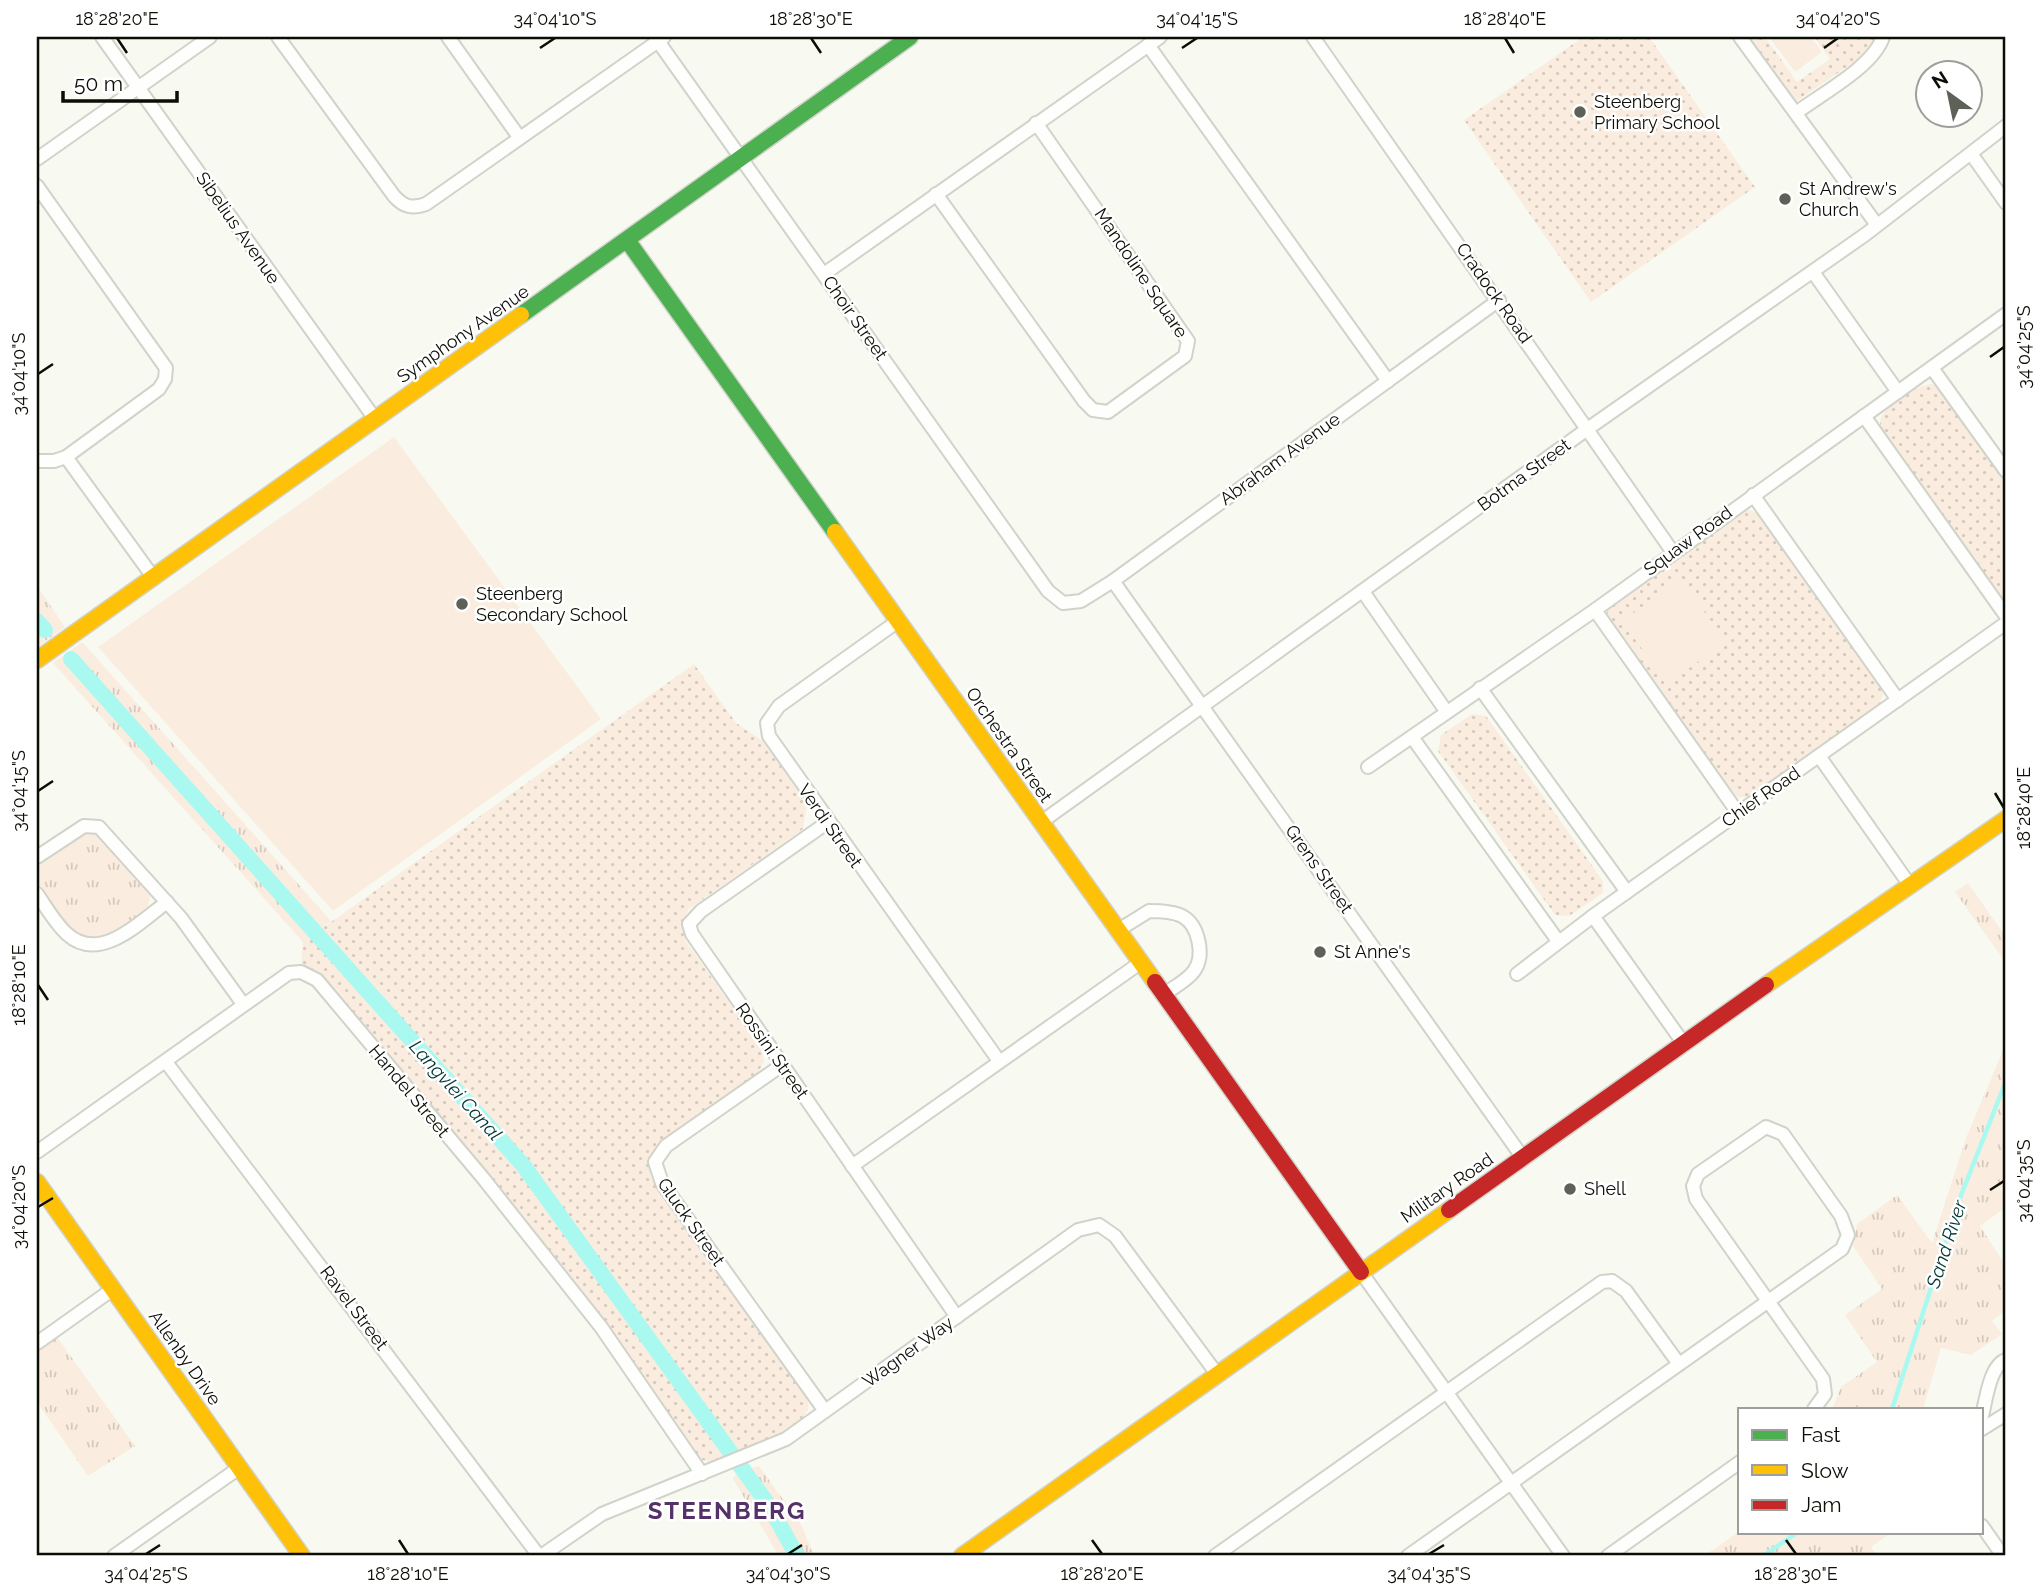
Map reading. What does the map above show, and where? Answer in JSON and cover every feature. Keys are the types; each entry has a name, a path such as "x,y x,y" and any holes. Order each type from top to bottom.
{"street":[{"name":"Sibelius Avenue","path":"102,37 375,419"},
{"path":"37,159 210,37"},
{"path":"278,37 394,196 408,207 426,205 659,38"},
{"path":"448,37 519,137"},
{"name":"Symphony Avenue","path":"41,657 910,37"},
{"path":"824,274 1160,37"},
{"name":"Cradock Road","path":"1313,37 1672,551"},
{"path":"1740,37 1877,225"},
{"path":"1796,113 1864,63 1878,49 1883,37"},
{"name":"Choir Street","path":"659,38 1055,598"},
{"path":"1149,45 1388,381"},
{"name":"Mandoline Square","path":"936,194 1084,401 1093,410 1108,412 1185,356 1188,341 1036,123"},
{"name":"Botma Street","path":"1040,823 1364,593 1586,430 1813,272 1972,155 2006,126"},
{"path":"1972,155 2006,203"},
{"path":"37,186 166,368 165,379 159,389 66,457 54,461 37,461"},
{"name":"Orchestra Street","path":"627,240 1361,1272"},
{"path":"1813,272 1898,392"},
{"name":"Abraham Avenue","path":"1055,598 1063,603 1081,601 1113,581 1499,300"},
{"name":"Squaw Road","path":"1368,767 1595,610 1672,551 2006,314"},
{"path":"1932,368 2006,471"},
{"path":"1864,416 2006,616"},
{"path":"66,457 153,577"},
{"path":"1753,495 1898,700"},
{"name":"Grens Street","path":"1113,581 1204,705 1523,1158"},
{"path":"1364,593 1446,711"},
{"path":"1595,610 1738,813"},
{"name":"Verdi Street","path":"898,621 779,706 767,723 775,747 999,1061"},
{"name":"Chief Road","path":"1517,974 1593,916 2006,623"},
{"path":"1480,688 1627,892"},
{"path":"1412,737 1559,941"},
{"path":"1819,756 1909,884"},
{"name":"Military Road","path":"1954,853 2006,809"},
{"name":"Military Road","path":"962,1556 1909,884 2006,819"},
{"name":"Rossini Street","path":"828,822 701,911 690,924 696,943 957,1317"},
{"path":"37,857 84,826 99,827 167,902 243,1004"},
{"path":"37,894 64,932 84,944 108,943 167,902"},
{"path":"1117,931 1149,911 1180,915 1187,920 1199,940 1196,966 1191,974 1163,995"},
{"path":"1593,916 1684,1044"},
{"path":"852,1166 1140,963"},
{"name":"Handel Street","path":"37,1152 166,1062 243,1004 289,974 301,972 317,980 483,1178 601,1327 702,1474"},
{"name":"Ravel Street","path":"166,1062 540,1556"},
{"name":"Gluck Street","path":"782,1065 666,1146 655,1162 662,1183 825,1411"},
{"path":"1408,1556 1770,1301 1847,1242 1846,1226 1841,1216 1777,1129 1766,1127 1698,1174 1693,1186 1696,1199 1770,1301 1823,1379 1825,1394 1815,1408"},
{"name":"Allenby Drive","path":"37,1182 302,1556"},
{"name":"Wagner Way","path":"540,1556 603,1514 776,1445 1078,1230 1099,1225 1115,1236 1217,1374"},
{"path":"1361,1272 1563,1556"},
{"path":"1216,1556 1602,1282 1612,1281 1626,1291 1679,1364"},
{"path":"37,1343 113,1289"},
{"path":"1983,1412 1996,1367 2006,1360"},
{"path":"1983,1428 2006,1414"},
{"path":"1608,1556 1738,1463"},
{"path":"114,1556 239,1468"},
{"path":"1983,1527 2003,1556"}],"green space":[{"name":"Steenberg Primary School","path":"1583,37 1649,37 1755,187 1591,302 1464,120"},
{"path":"1748,37 1765,37 1797,82 1830,59 1814,37 1876,37 1864,55 1797,101 1790,97"},
{"path":"1769,37 1811,37 1822,52 1795,72"},
{"path":"1932,384 1940,389 2006,482 2006,602 1999,596 1881,430 1881,418 1892,404 1913,391"},
{"path":"394,437 601,719 333,911 98,647"},
{"path":"1751,510 1759,515 1881,687 1883,696 1878,705 1748,797 1738,797 1730,791 1609,621 1607,612 1611,603 1739,512"},
{"path":"1681,579 1726,642 1667,684 1622,621"},
{"path":"37,586 65,627 37,647"},
{"path":"82,642 331,921 303,942 53,663"},
{"path":"694,664 736,723 763,741 807,804 803,829 689,909 681,924 685,940 762,1049 764,1061 758,1073 658,1145 650,1161 651,1178 805,1393 809,1405 805,1415 784,1433 770,1441 713,1462 701,1460 597,1314 301,968 303,942"},
{"path":"1472,714 1486,716 1603,881 1603,893 1569,916 1555,915 1438,751 1441,735"},
{"path":"85,833 99,835 150,896 148,908 114,934 97,940 85,939 66,925 37,885 39,866"},
{"path":"1968,883 2006,937 2006,963 1955,892"},
{"path":"2006,1043 2006,1184 2000,1188 2006,1197 2006,1207 1980,1226 2006,1266 2006,1310 1992,1321 2002,1334 1971,1355 1941,1348 1923,1408 1832,1408 1841,1387 1877,1362 1845,1315 1882,1289 1853,1246 1857,1224 1897,1195 1932,1243 1966,1138"},
{"path":"57,1337 135,1446 88,1476 37,1402 37,1351"},
{"path":"759,1466 802,1526 814,1556 779,1556 733,1479 737,1472"},
{"path":"1738,1532 1889,1534 1871,1547 1875,1553 1870,1556 1704,1556"}],"waterway":[{"name":"Langvlei Canal","path":"37,621 45,630"},
{"name":"Langvlei Canal","path":"71,659 523,1165 770,1507 797,1556"},
{"name":"Sand River","path":"1892,1408 1960,1198 2006,1081"},
{"name":"Sand River","path":"1763,1556 1795,1534"}],"traffic: fast":[{"path":"521,315 910,37"},
{"path":"627,240 835,532"}],"traffic: slow":[{"path":"37,660 521,315"},
{"path":"835,532 1155,982"},
{"path":"1766,985 2006,819"},
{"path":"37,1182 302,1556"},
{"path":"962,1556 1449,1210"}],"traffic: jam":[{"path":"1155,982 1361,1272"},
{"path":"1449,1210 1766,985"}],"place":[{"name":"Steenberg Primary School","path":"1580,112"},
{"name":"St Andrew's Church","path":"1785,199"},
{"name":"Steenberg Secondary School","path":"462,604"},
{"name":"St Anne's","path":"1320,952"},
{"name":"Shell","path":"1570,1189"}],"district":[{"name":"STEENBERG","path":"727,1511"}]}
